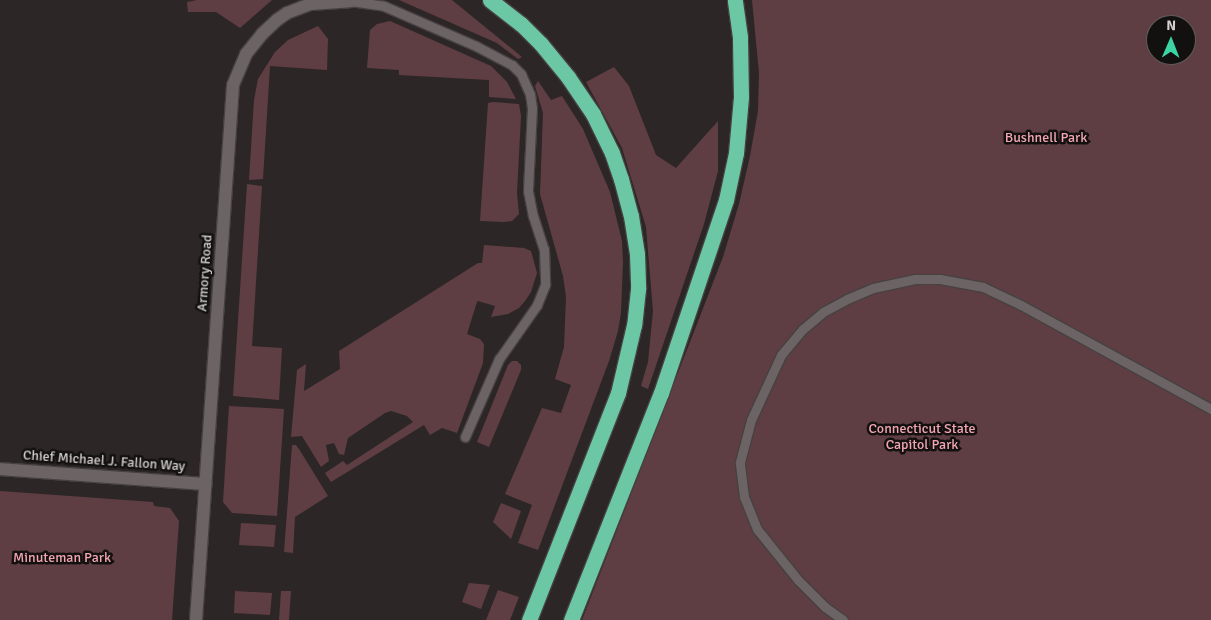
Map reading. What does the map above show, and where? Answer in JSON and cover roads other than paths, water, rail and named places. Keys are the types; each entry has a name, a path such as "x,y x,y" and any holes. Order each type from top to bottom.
{"highway":[{"path":"490,0 530,32 563,70 593,114 612,153 628,202 637,254 638,289 633,330 622,379 611,414 529,620"},
{"path":"571,620 661,393 726,200 736,153 742,97 740,37 735,0"}],"street":[{"name":"Armory Road","path":"196,620 232,95 236,76 253,43 277,20 288,13 311,4 350,1"},
{"name":"Chief Michael J. Fallon Way","path":"0,469 206,484"}],"lane":[{"path":"350,1 384,6 476,46 512,65 521,74 530,94 532,108 528,191 533,216 544,249 545,285 537,304 495,366 465,437"},
{"path":"843,620 825,607 798,580 757,529 744,497 740,453 751,420 781,355 802,329 847,299 881,286 915,279 940,279 982,288 1021,305 1211,409"}],"park label":[{"name":"Bushnell Park","path":"1046,138"},
{"name":"Connecticut State Capitol Park","path":"922,438"},
{"name":"Minuteman Park","path":"62,558"}]}
